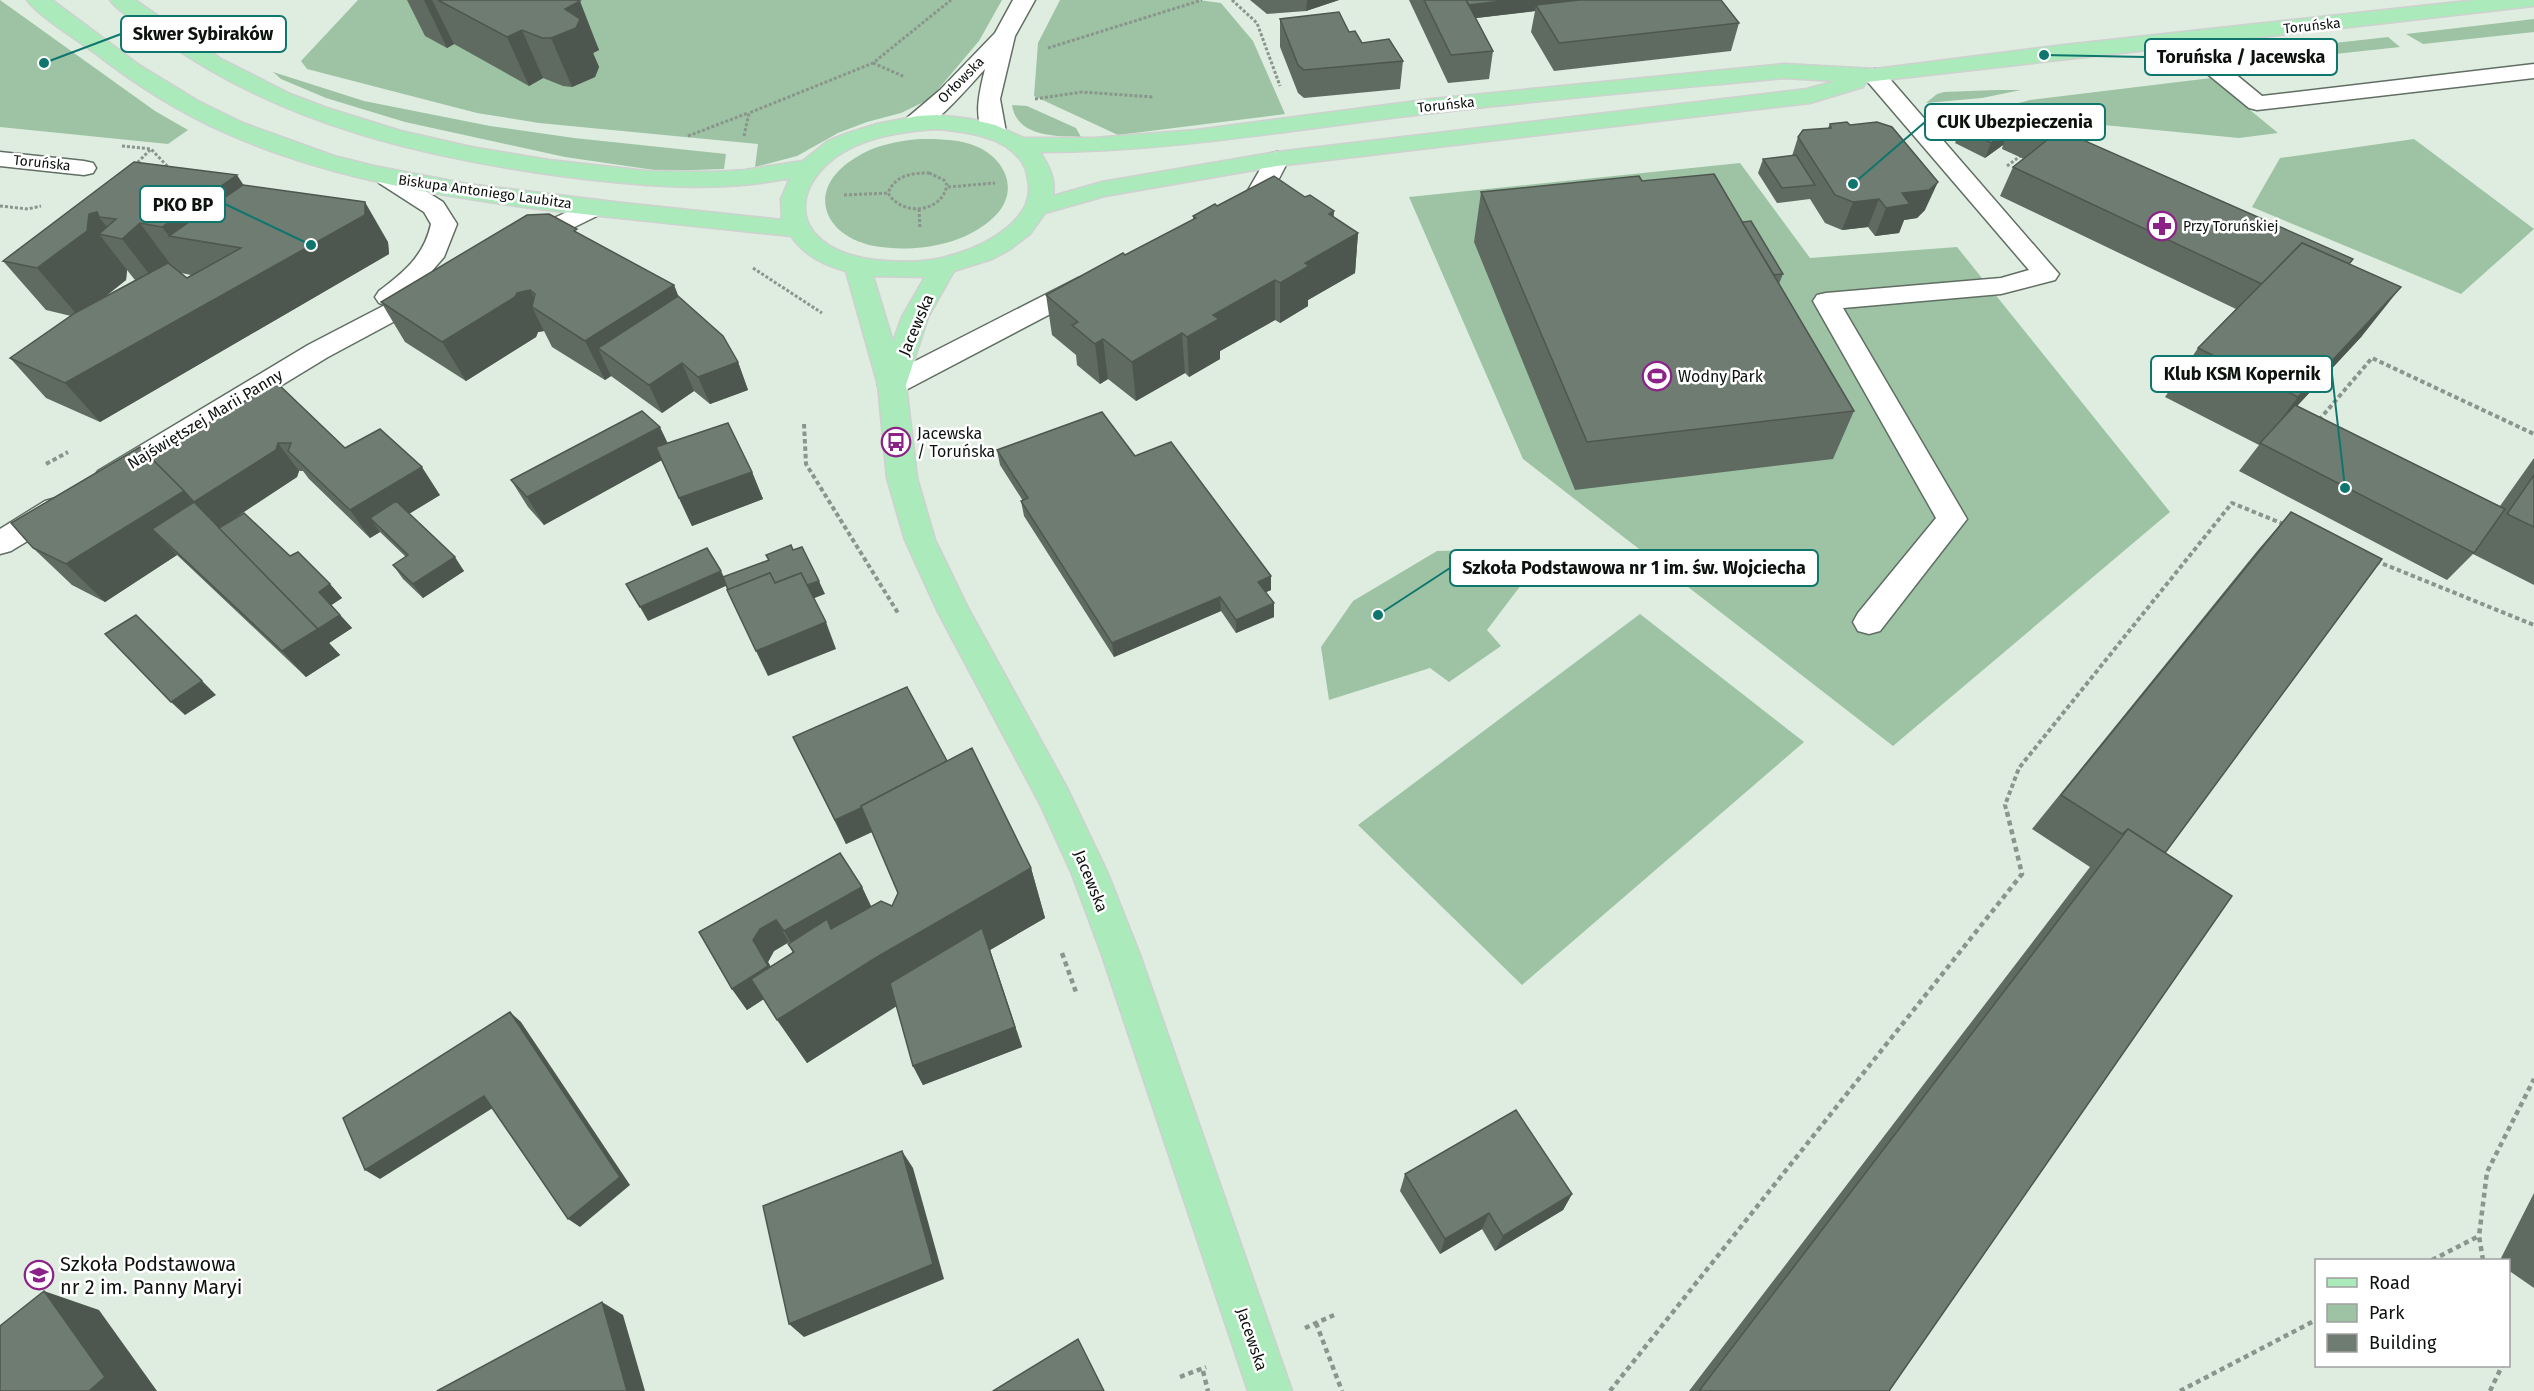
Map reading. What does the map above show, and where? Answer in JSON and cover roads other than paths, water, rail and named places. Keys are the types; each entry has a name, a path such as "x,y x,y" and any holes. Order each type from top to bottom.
{"main road":[{"name":"Biskupa Antoniego Laubitza","path":"38,0 112,55 189,106 265,140 328,163 450,190 799,230"},
{"path":"121,0 243,81 328,117 376,133 520,163 639,178 734,179 774,176 810,167"},
{"name":"Toruńska","path":"1018,145 1094,145 1196,137 1432,106 1784,71 1875,76 2534,0"},
{"name":"Toruńska","path":"1037,207 1102,189 1277,159 1810,96 1875,76"},
{"path":"915,123 957,123 994,132 1018,145 1030,155 1038,166 1042,193 1037,207 1018,232 986,252 944,266 888,270 857,266 831,257 812,245 799,230 792,214 793,197 799,182 810,167 845,142 891,127 915,123"},
{"name":"Jacewska","path":"857,266 892,385 902,478 920,540 953,610 1055,798 1090,874 1121,955 1270,1391"},
{"name":"Jacewska","path":"892,385 915,317 944,266"}],"street":[{"name":"Orłowska","path":"915,123 948,95 1004,36 1024,0"},
{"name":"Orłowska","path":"994,132 989,99 1004,36"},
{"path":"2180,40 2257,103 2534,71"},
{"path":"1869,622 1952,519 1826,301 2001,286 2046,274 1908,117 1875,76"},
{"name":"Toruńska","path":"0,159 84,168"},
{"path":"1215,218 1257,197 1277,159"},
{"name":"Najświętszej Marii Panny","path":"318,351 427,265 441,238 444,224 434,207 388,178"},
{"path":"507,250 594,208"},
{"path":"892,385 1111,272"},
{"name":"Najświętszej Marii Panny","path":"0,543 318,351 444,283"}],"place":[{"name":"Toruńska / Jacewska","path":"2044,55"},
{"name":"Skwer Sybiraków","path":"44,63"},
{"name":"CUK Ubezpieczenia","path":"1853,184"},
{"name":"Przy Toruńskiej","path":"2162,226"},
{"name":"PKO BP","path":"311,245"},
{"name":"Wodny Park","path":"1657,376"},
{"name":"Jacewska / Toruńska","path":"896,442"},
{"name":"Klub KSM Kopernik","path":"2345,488"},
{"name":"Szkoła Podstawowa nr 1 im. św. Wojciecha","path":"1378,615"},
{"name":"Szkoła Podstawowa nr 2 im. Panny Maryi","path":"39,1275"}]}
